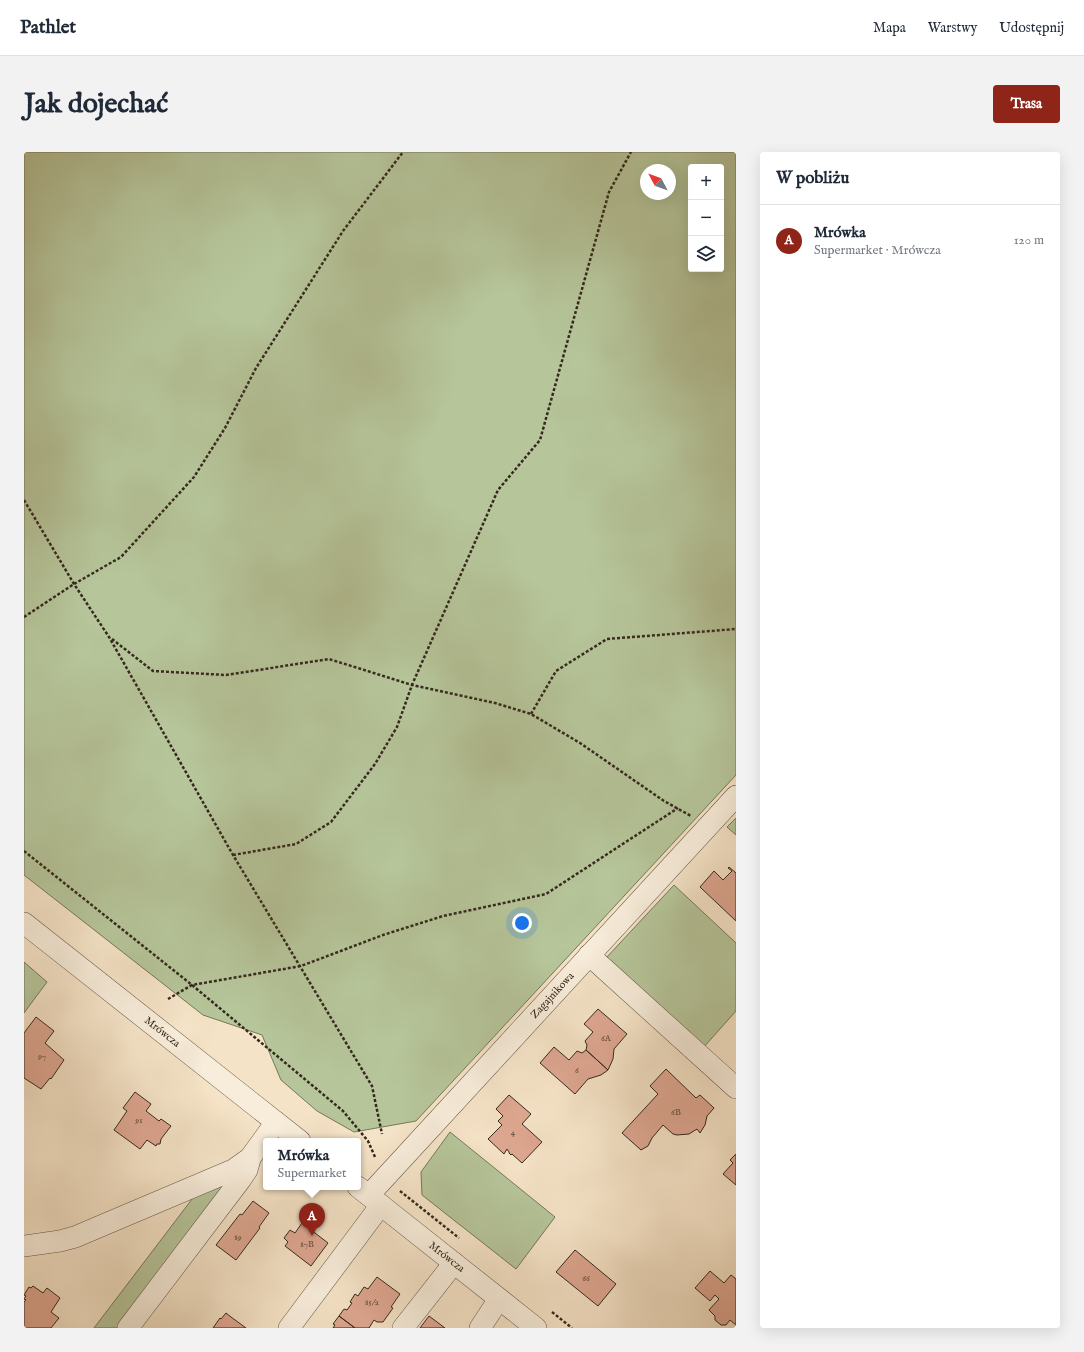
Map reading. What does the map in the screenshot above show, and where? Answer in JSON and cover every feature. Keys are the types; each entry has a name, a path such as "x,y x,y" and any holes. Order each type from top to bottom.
{"street":[{"name":"Zagajnikowa","path":"289,1328 370,1196 385,1178 736,796"},
{"name":"Mrówcza","path":"24,923 296,1138"},
{"path":"589,955 736,1088"},
{"path":"264,1138 276,1122"},
{"path":"128,1328 241,1179 250,1158 263,1140"},
{"path":"24,1246 60,1241 75,1237 233,1170 250,1158"},
{"name":"Mrówcza","path":"370,1196 536,1328"},
{"path":"403,1328 454,1263"},
{"path":"480,1328 500,1299"}],"path":[{"path":"24,617 74,584 121,557 194,477 225,428 256,368 343,231 402,152"},
{"path":"233,856 296,844 331,822 378,758 397,727 412,685 498,490 540,440 609,192 631,152"},
{"path":"24,500 74,584 109,637 233,856 372,1086 382,1134"},
{"path":"531,714 556,671 607,639 736,629"},
{"path":"109,637 153,671 226,675 328,659 412,685 495,703 531,714 580,744 664,801 708,826"},
{"path":"168,999 192,985 300,966 383,935 443,916 546,894 678,808"},
{"path":"24,851 192,985 343,1111 368,1141 385,1178"}],"green space":[{"path":"24,152 736,152 736,775 416,1121 354,1132 317,1111 281,1080 262,1035 203,1015 24,875"},
{"path":"736,818 736,835 727,827"},
{"path":"674,885 736,943 736,1011 703,1048 606,958"},
{"path":"24,962 47,982 24,1013"},
{"path":"450,1132 555,1217 516,1269 422,1195 421,1172"},
{"path":"237,1176 122,1328 94,1328 202,1186"}],"building":[{"path":"729,867 736,873 736,921 700,887 714,871 723,880 732,871 728,868"},
{"path":"598,1009 627,1034 614,1049 613,1059 608,1070 586,1050 587,1045 585,1041 593,1032 584,1024"},
{"path":"36,1017 54,1031 45,1043 64,1060 51,1079 50,1078 41,1089 24,1078 24,1033"},
{"path":"554,1047 569,1060 577,1051 582,1053 586,1050 608,1070 601,1075 588,1079 575,1094 540,1063"},
{"path":"666,1069 696,1098 700,1095 714,1108 707,1116 705,1125 700,1133 697,1129 689,1134 677,1135 673,1134 663,1125 652,1138 648,1146 641,1150 622,1133 658,1094 650,1086"},
{"path":"135,1092 151,1104 146,1111 159,1121 161,1119 171,1126 161,1139 160,1144 157,1144 156,1146 147,1140 140,1149 114,1130 127,1111 123,1108"},
{"path":"509,1095 531,1114 522,1124 542,1142 522,1163 512,1154 511,1155 507,1149 504,1154 488,1139 502,1125 498,1121 503,1116 496,1109"},
{"path":"736,1154 736,1185 723,1174 733,1163 730,1160"},
{"path":"253,1201 269,1213 259,1227 260,1228 236,1260 216,1245 240,1214 242,1215"},
{"path":"302,1223 328,1243 311,1266 285,1246 288,1242 284,1238 290,1230 295,1233"},
{"path":"575,1250 616,1284 598,1306 556,1272"},
{"path":"710,1271 724,1283 731,1275 736,1279 736,1325 730,1320 726,1325 721,1325 715,1320 715,1316 709,1310 719,1299 715,1295 710,1301 695,1288"},
{"path":"377,1277 400,1294 391,1307 393,1308 383,1322 377,1322 374,1320 369,1328 355,1328 339,1316 344,1309 347,1310 352,1303 350,1302 355,1294 358,1296 364,1287 368,1289"},
{"path":"33,1286 43,1293 47,1288 60,1298 51,1312 59,1318 51,1328 24,1328 24,1302 26,1300 24,1299 26,1296 24,1295 29,1287 31,1288"},
{"path":"226,1313 246,1328 213,1328 220,1318 221,1319"},
{"path":"339,1316 355,1328 333,1328 335,1325 333,1324"},
{"path":"429,1316 445,1328 420,1328"}],"place":[{"name":"Mrówka","path":"312,1236"}]}
